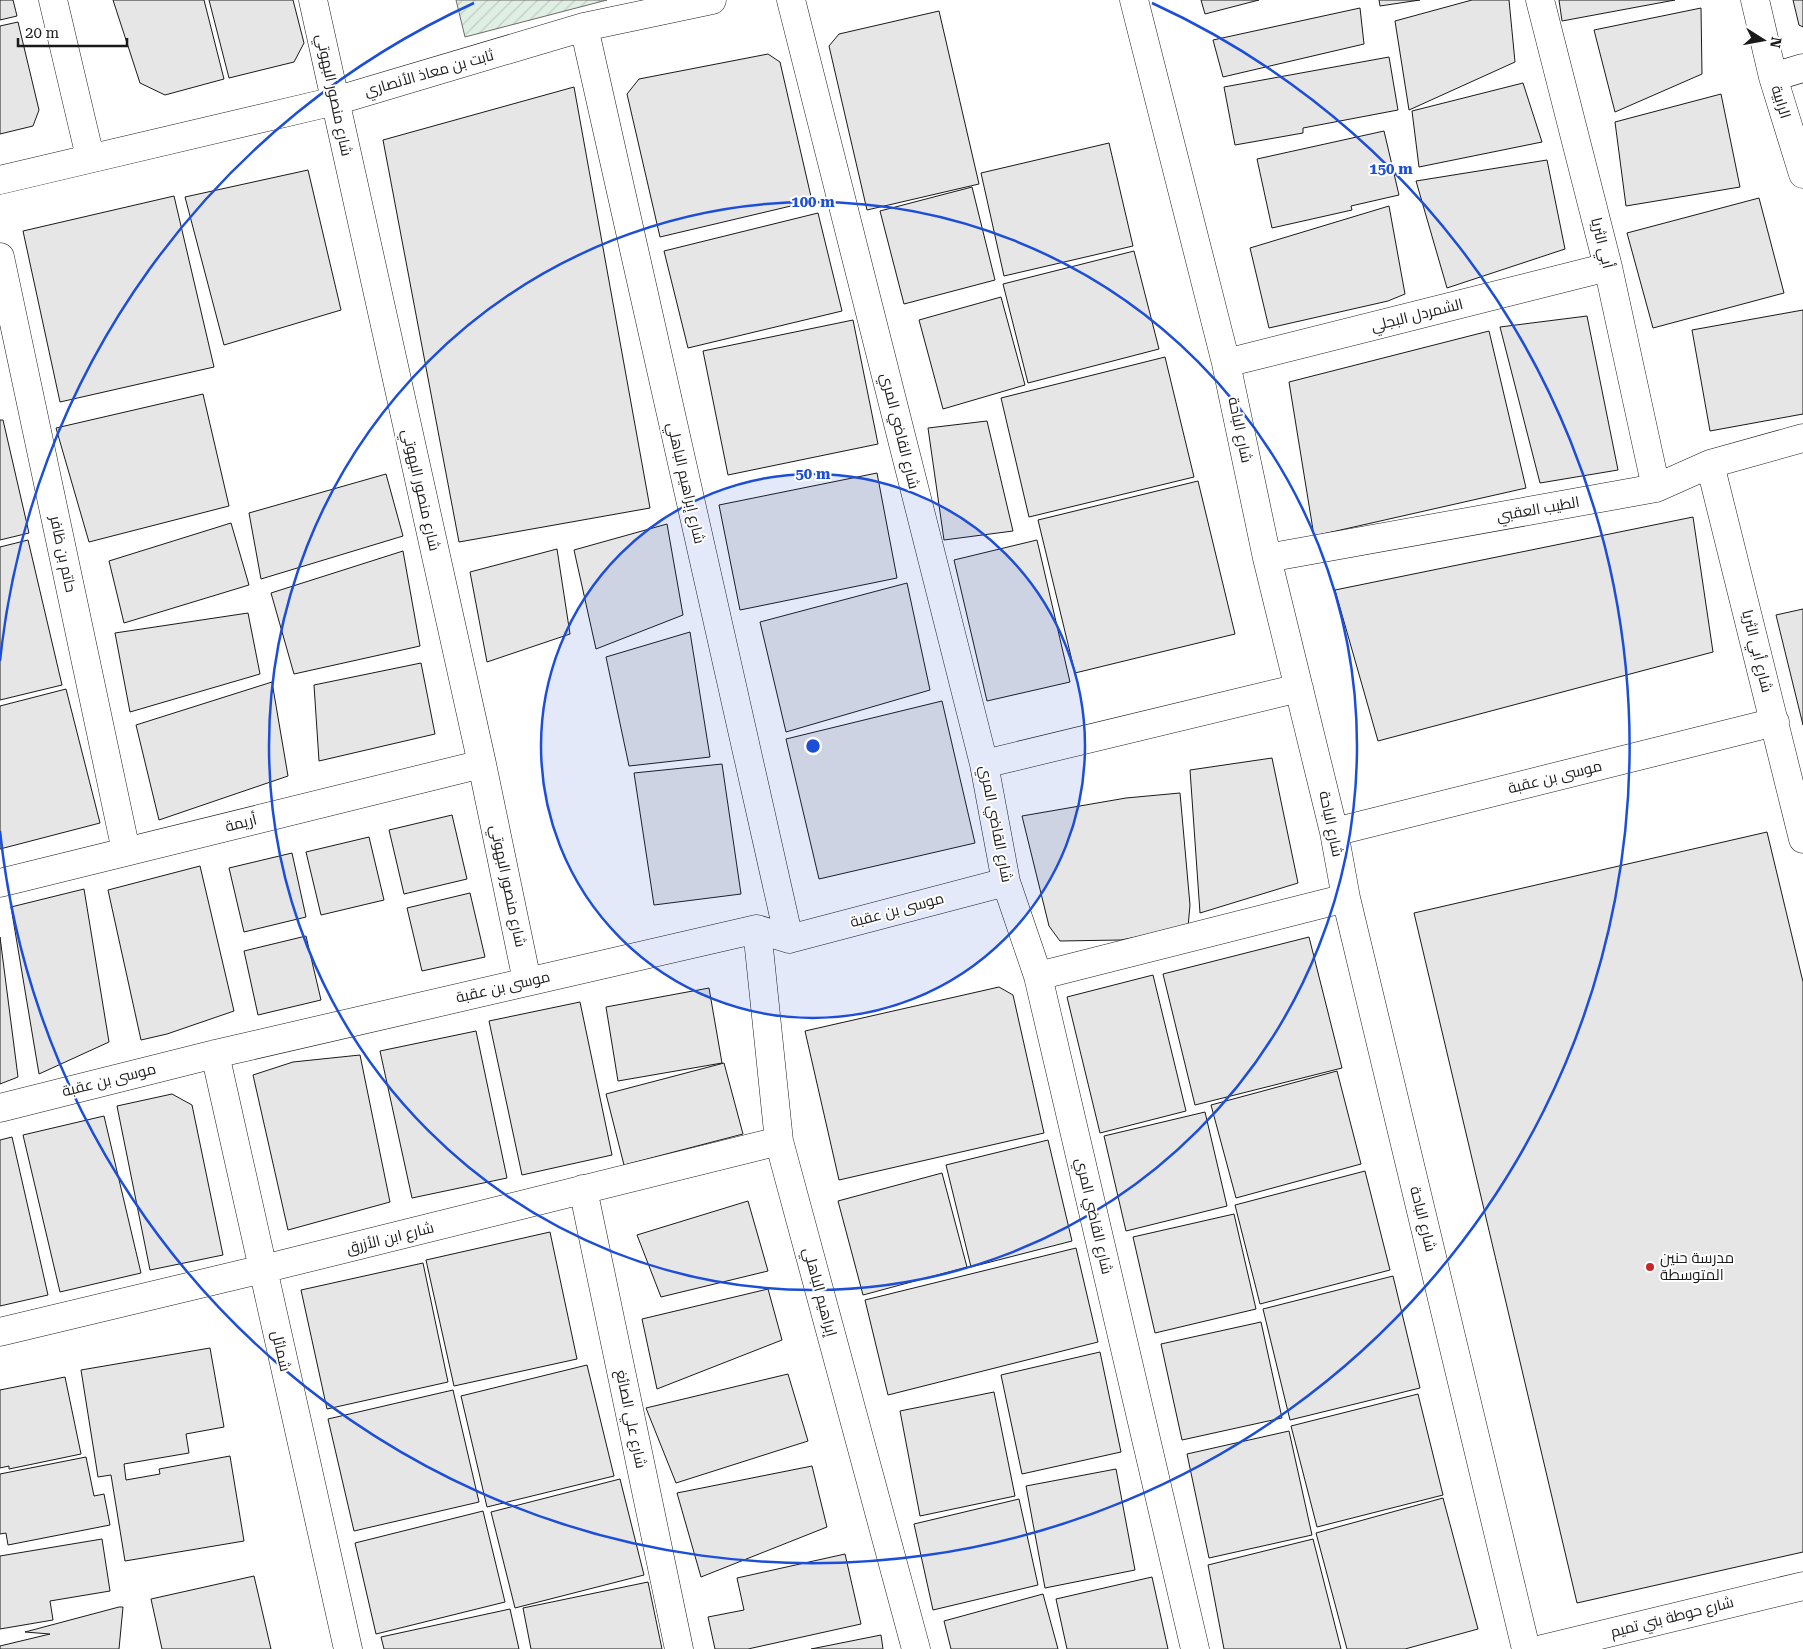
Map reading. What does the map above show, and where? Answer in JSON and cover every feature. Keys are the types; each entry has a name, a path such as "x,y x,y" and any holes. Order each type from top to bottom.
{"street":[{"path":"53,0 90,157"},
{"name":"شارع منصور البهوتي","path":"314,0 482,764 527,981"},
{"name":"ثابت بن معاذ الأنصاري","path":"0,180 90,157 335,101 584,27 712,0"},
{"name":"شارع القاضي المري","path":"791,0 984,764 1006,882 1038,976 1195,1649"},
{"name":"شارع الباحة","path":"1134,0 1226,362 1267,558 1334,832 1346,898 1526,1649"},
{"name":"أبي الثريا","path":"1540,0 1608,268 1656,488"},
{"name":"الرابية","path":"1755,0 1773,77 1803,174"},
{"name":"شارع إبراهيم الباهلي","path":"584,27 789,939"},
{"path":"1773,77 1803,68"},
{"name":"حاتم بن ظافر","path":"0,257 126,851"},
{"name":"الشمردل البجلي","path":"1226,362 1608,268"},
{"name":"الطيب العقبي","path":"1267,558 1656,488 1710,464 1803,438"},
{"name":"شارع أبي الثريا","path":"1710,464 1803,839"},
{"path":"984,764 1299,688"},
{"name":"موسى بن عقبة","path":"1334,832 1775,722"},
{"name":"أريمة","path":"0,883 482,764"},
{"name":"موسى بن عقبة","path":"789,939 1006,882"},
{"path":"1038,976 1346,898"},
{"path":"757,929 789,939"},
{"name":"موسى بن عقبة","path":"0,1108 214,1054 757,929"},
{"name":"إبراهيم الباهلي","path":"757,929 780,1141 916,1649"},
{"name":"شمائل","path":"214,1054 348,1649"},
{"name":"شارع ابن الأزرق","path":"0,1332 780,1141"},
{"name":"شارع علي الصائغ","path":"583,1190 679,1649"},
{"name":"شارع حوطة بني تميم","path":"1542,1649 1803,1586"}],"green space":[{"path":"456,0 607,0 465,37"}],"building":[{"path":"0,0 13,0 17,16 0,20"},
{"path":"113,0 204,0 224,79 165,95 140,83"},
{"path":"209,0 293,0 304,43 294,62 229,78"},
{"path":"1201,0 1259,0 1205,14"},
{"path":"1379,0 1420,0 1380,6"},
{"path":"1472,0 1509,0 1515,62 1409,110 1395,21"},
{"path":"1559,0 1675,0 1562,21"},
{"path":"1793,0 1803,0 1803,27 1799,25"},
{"path":"1360,8 1364,44 1223,77 1213,40"},
{"path":"1701,8 1702,74 1615,112 1594,30"},
{"path":"939,11 979,184 867,210 829,46 839,34"},
{"path":"18,22 39,110 33,126 0,134 0,26"},
{"path":"768,54 780,62 812,201 660,237 627,94 639,79"},
{"path":"1389,57 1398,110 1303,128 1303,133 1235,145 1224,87"},
{"path":"1523,83 1542,142 1419,167 1412,111"},
{"path":"574,87 650,508 459,542 383,140"},
{"path":"1721,94 1740,187 1626,206 1615,122"},
{"path":"1384,131 1399,195 1351,206 1352,210 1272,228 1257,159"},
{"path":"1109,143 1133,246 1004,276 981,173"},
{"path":"1547,160 1565,249 1447,288 1416,181"},
{"path":"308,170 341,310 224,345 185,197"},
{"path":"972,187 995,280 904,304 880,211"},
{"path":"174,196 214,367 60,402 23,231"},
{"path":"1759,198 1784,293 1653,328 1627,233"},
{"path":"1389,206 1405,294 1388,301 1269,328 1250,248"},
{"path":"818,213 842,311 688,348 664,251"},
{"path":"1134,251 1159,349 1028,383 1003,284"},
{"path":"1001,297 1025,385 943,409 919,320"},
{"path":"1803,310 1803,414 1710,431 1692,330"},
{"path":"1587,316 1618,470 1540,483 1500,327"},
{"path":"853,320 878,444 728,475 703,351"},
{"path":"1489,331 1526,488 1314,536 1289,382"},
{"path":"1165,357 1194,477 1029,517 1001,398"},
{"path":"203,394 229,506 89,542 56,428"},
{"path":"0,420 3,420 29,533 0,540"},
{"path":"987,421 1013,531 944,540 928,428"},
{"path":"877,473 897,578 740,610 719,505"},
{"path":"386,474 403,536 261,579 249,513"},
{"path":"1198,481 1235,634 1075,673 1038,520"},
{"path":"1693,517 1713,652 1378,741 1335,590"},
{"path":"231,523 249,585 124,623 109,561"},
{"path":"667,524 683,615 596,649 574,550"},
{"path":"28,540 62,685 0,700 0,547"},
{"path":"1037,540 1070,682 987,701 954,560"},
{"path":"557,549 570,634 487,662 470,572"},
{"path":"403,551 420,646 294,674 271,593"},
{"path":"907,583 930,690 786,732 760,622"},
{"path":"1803,609 1803,725 1776,615"},
{"path":"248,613 260,674 130,712 115,633"},
{"path":"690,632 710,757 629,766 606,657"},
{"path":"421,663 435,734 319,761 314,685"},
{"path":"272,682 288,776 159,820 136,725"},
{"path":"66,689 100,823 0,849 0,706"},
{"path":"942,701 975,843 819,879 786,739"},
{"path":"1272,758 1298,883 1200,913 1190,770"},
{"path":"722,764 741,894 654,905 634,773"},
{"path":"1180,793 1190,905 1188,927 1121,940 1060,941 1049,926 1022,816 1126,798"},
{"path":"452,815 467,879 404,894 389,830"},
{"name":"مدرسة حنين المتوسطة","path":"1767,832 1803,982 1803,1552 1577,1603 1414,913"},
{"path":"369,837 384,900 321,915 306,852"},
{"path":"292,853 306,917 244,932 229,868"},
{"path":"200,866 234,1011 167,1034 141,1040 108,890"},
{"path":"84,889 109,1042 39,1074 11,907"},
{"path":"470,893 485,957 422,971 407,908"},
{"path":"306,936 321,1000 258,1015 244,951"},
{"path":"0,937 18,1077 0,1084"},
{"path":"1309,937 1342,1068 1195,1105 1163,974"},
{"path":"1153,975 1186,1111 1100,1133 1067,997"},
{"path":"999,987 1013,995 1044,1133 839,1180 805,1031"},
{"path":"709,988 722,1063 618,1081 606,1007"},
{"path":"580,1002 612,1155 522,1175 489,1021"},
{"path":"476,1031 507,1178 412,1198 380,1051"},
{"path":"360,1055 390,1202 288,1230 253,1075 293,1062"},
{"path":"724,1063 743,1134 624,1165 606,1094"},
{"path":"1337,1071 1361,1164 1236,1198 1211,1105"},
{"path":"172,1094 192,1105 223,1255 150,1270 117,1106"},
{"path":"1205,1112 1227,1206 1126,1231 1104,1136"},
{"path":"104,1116 141,1273 60,1292 23,1135"},
{"path":"12,1137 48,1295 0,1306 0,1140"},
{"path":"1048,1140 1072,1241 971,1267 946,1165"},
{"path":"1365,1171 1390,1270 1260,1304 1235,1205"},
{"path":"942,1173 967,1267 863,1295 838,1201"},
{"path":"748,1201 768,1271 661,1297 637,1235"},
{"path":"1234,1214 1256,1309 1155,1333 1133,1237"},
{"path":"550,1232 577,1359 454,1386 426,1260"},
{"path":"1076,1248 1098,1342 888,1395 865,1300"},
{"path":"423,1263 448,1382 327,1409 301,1290"},
{"path":"1393,1276 1420,1388 1290,1420 1263,1309"},
{"path":"768,1289 782,1340 657,1389 642,1319"},
{"path":"1261,1322 1282,1418 1182,1440 1161,1344"},
{"path":"210,1348 224,1427 186,1434 189,1453 124,1464 126,1480 160,1474 159,1469 230,1456 244,1541 125,1561 111,1475 98,1477 81,1370"},
{"path":"1100,1352 1121,1452 1022,1474 1001,1375"},
{"path":"587,1365 614,1476 487,1507 461,1396"},
{"path":"788,1374 808,1441 676,1483 646,1408"},
{"path":"65,1377 81,1454 9,1469 9,1466 0,1468 0,1390"},
{"path":"453,1390 479,1502 354,1531 328,1419"},
{"path":"994,1392 1015,1496 920,1516 900,1411"},
{"path":"1418,1394 1443,1495 1317,1527 1291,1426"},
{"path":"1289,1431 1312,1535 1209,1558 1187,1454"},
{"path":"86,1457 94,1496 104,1494 110,1525 8,1545 6,1533 0,1534 0,1474"},
{"path":"812,1466 827,1527 701,1577 677,1493"},
{"path":"1116,1469 1135,1570 1045,1588 1026,1486"},
{"path":"620,1479 644,1575 515,1608 491,1512"},
{"path":"1443,1498 1478,1629 1405,1649 1347,1649 1316,1533"},
{"path":"1019,1499 1038,1585 933,1610 914,1524"},
{"path":"483,1511 505,1602 376,1634 355,1543"},
{"path":"102,1539 110,1591 50,1601 53,1620 0,1629 0,1556"},
{"path":"1313,1539 1341,1649 1224,1649 1208,1565"},
{"path":"845,1554 861,1624 748,1649 715,1649 708,1617 744,1610 737,1578"},
{"path":"254,1576 271,1649 162,1649 151,1599"},
{"path":"1152,1577 1168,1649 1067,1649 1056,1599"},
{"path":"648,1582 662,1649 531,1649 523,1608"},
{"path":"1043,1594 1058,1649 951,1649 944,1621"},
{"path":"123,1607 119,1649 0,1649 0,1646 50,1634 25,1632"},
{"path":"510,1609 519,1649 384,1649 381,1637"},
{"path":"881,1635 883,1649 811,1649"}],"place":[{"name":"مدرسة حنين المتوسطة","path":"1650,1267"}]}
